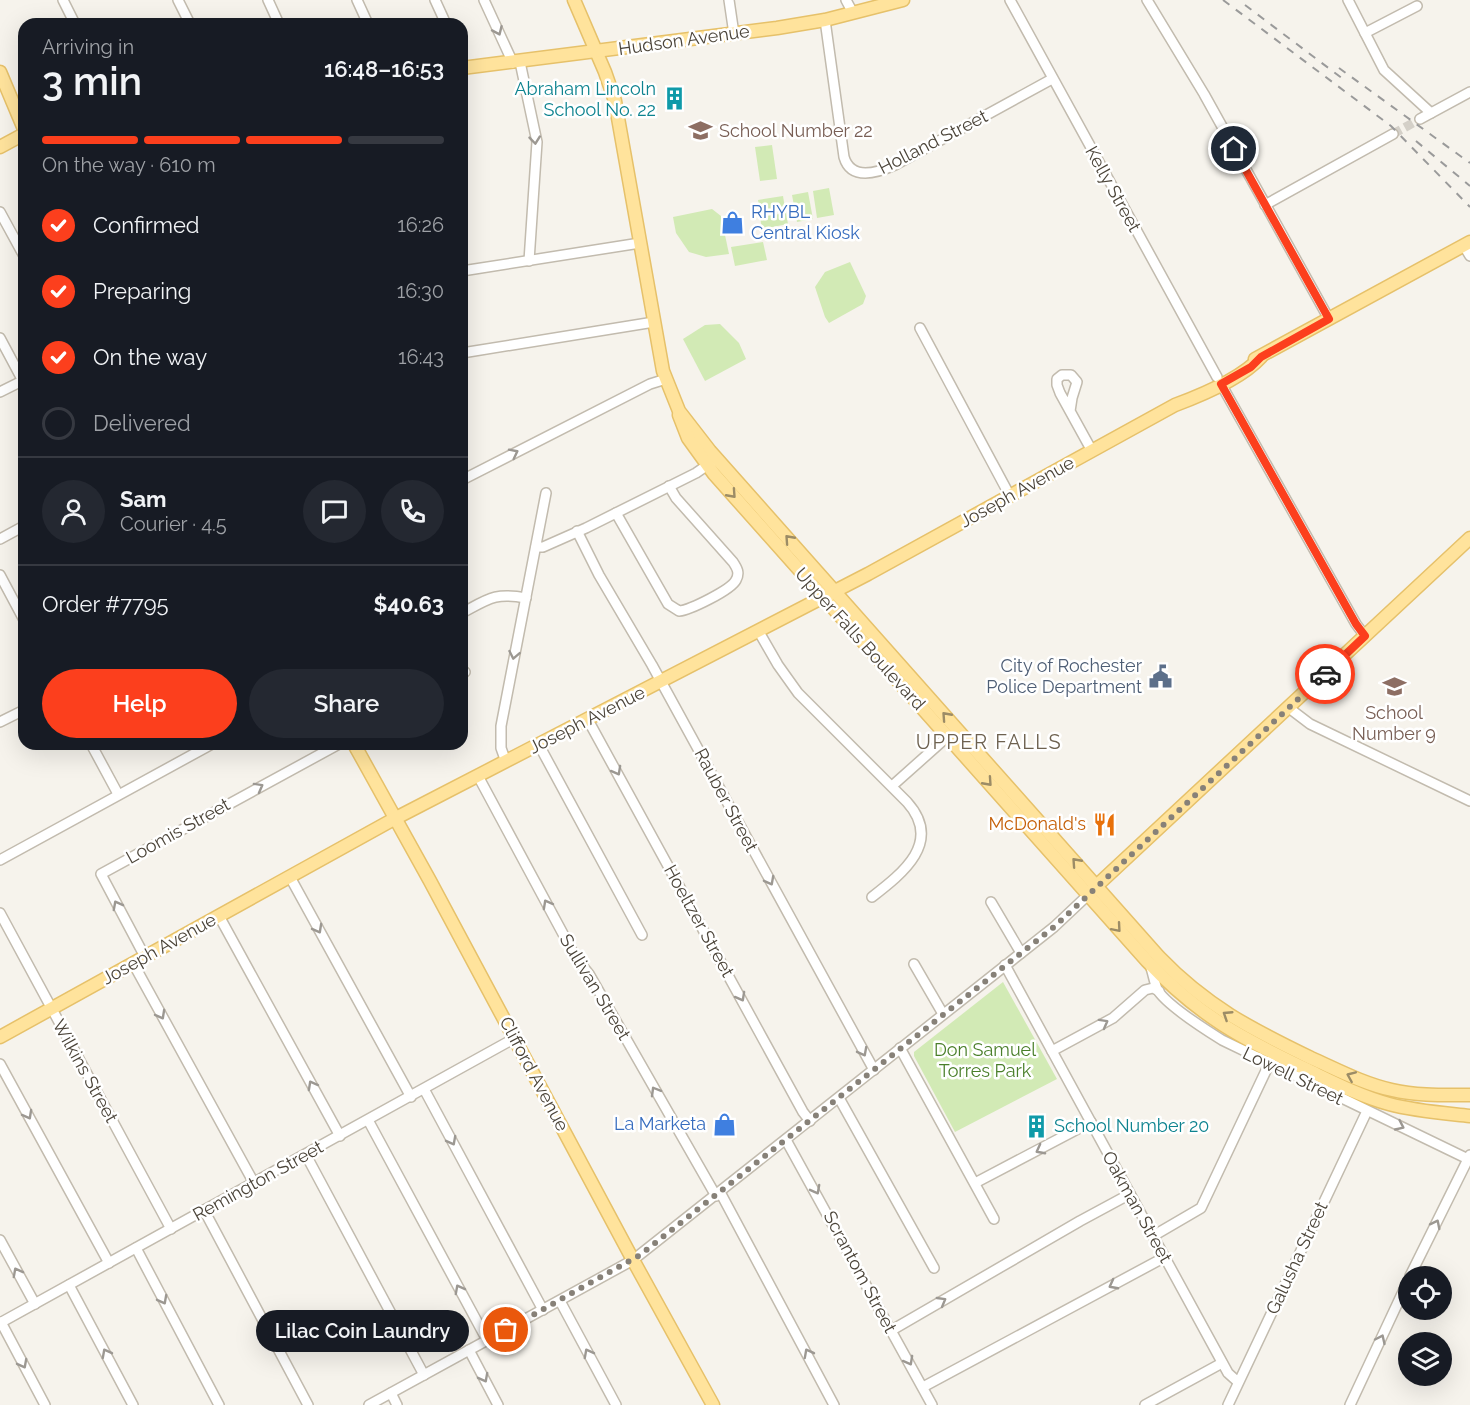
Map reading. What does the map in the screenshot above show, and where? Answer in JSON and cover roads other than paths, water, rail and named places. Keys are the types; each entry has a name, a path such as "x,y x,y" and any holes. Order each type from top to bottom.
{"main road":[{"name":"Upper Falls Boulevard","path":"574,0 597,52 617,111 666,379 679,411 712,462 823,597 947,737 1092,890 1188,985 1230,1016 1274,1054 1385,1088 1417,1094 1470,1095"},
{"name":"Hudson Avenue","path":"468,65 516,62 734,34 825,20 903,0"},
{"path":"0,72 18,115"},
{"path":"0,147 18,137"},
{"name":"Joseph Avenue","path":"0,1037 394,819 759,632 1329,319 1468,248"},
{"name":"Upper Falls Boulevard","path":"712,462 835,591 1092,890 1146,961 1177,992 1240,1037 1377,1100 1408,1108 1470,1116"},
{"path":"1092,890 1470,538"},
{"name":"Clifford Avenue","path":"357,750 713,1405"}],"street":[{"path":"63,0 72,18"},
{"path":"178,0 187,18"},
{"path":"268,0 276,18"},
{"path":"357,0 365,18"},
{"path":"435,0 443,18"},
{"path":"484,0 516,62 537,142 529,261"},
{"path":"729,0 734,34"},
{"path":"846,0 853,13"},
{"name":"Kelly Street","path":"1010,0 1219,381 1356,624 1365,636"},
{"path":"1147,0 1204,94 1329,319"},
{"path":"1348,0 1384,70 1431,113"},
{"path":"1365,33 1417,6"},
{"name":"Holland Street","path":"825,20 844,157 849,168 854,171 873,172 895,165 1052,79"},
{"path":"1420,119 1470,92"},
{"path":"1265,205 1393,134"},
{"path":"0,212 18,245"},
{"path":"468,270 640,243"},
{"path":"468,352 654,322"},
{"path":"920,328 1010,496"},
{"path":"0,338 18,370"},
{"path":"468,477 650,384 666,379"},
{"path":"0,392 18,384"},
{"path":"1070,411 1092,451"},
{"path":"536,547 543,547 616,513 712,462"},
{"path":"616,513 668,604 679,611 689,609 731,587 738,572 734,562 676,498 669,486"},
{"path":"506,762 501,748 500,729 546,493"},
{"path":"0,539 18,529"},
{"name":"Rauber Street","path":"577,531 599,575 662,682 874,1070"},
{"path":"0,575 18,609"},
{"path":"468,608 494,596 508,595 526,598"},
{"path":"759,632 798,693 892,786 916,814 921,828 920,842 912,862 872,897"},
{"path":"1289,708 1310,724 1470,801"},
{"path":"0,722 18,713"},
{"name":"Hoeltzer Street","path":"588,720 810,1120"},
{"path":"892,786 947,737"},
{"path":"539,745 642,935"},
{"path":"94,750 118,794"},
{"path":"0,860 201,750"},
{"name":"Loomis Street","path":"139,960 101,874 328,750"},
{"name":"Sullivan Street","path":"478,777 576,958 589,974 749,1244 834,1405"},
{"path":"290,877 411,1097"},
{"path":"369,1405 633,1260 1054,927 1092,890"},
{"path":"991,902 1021,953"},
{"name":"Wilkins Street","path":"0,913 171,1229"},
{"path":"219,916 340,1136"},
{"path":"139,960 254,1183"},
{"name":"Lowell Street","path":"1146,961 1159,991 1214,1035 1274,1054 1367,1111 1469,1156"},
{"path":"914,964 943,1014"},
{"name":"Oakman Street","path":"1005,966 1222,1363 1230,1376 1238,1383"},
{"path":"1052,1051 1113,1018 1145,990 1153,988 1159,991"},
{"name":"Remington Street","path":"1,1323 515,1038"},
{"path":"900,1048 994,1219"},
{"path":"1153,1236 1201,1208 1274,1054"},
{"path":"0,1064 109,1263"},
{"path":"424,1089 543,1310"},
{"path":"839,1098 934,1268"},
{"name":"Galusha Street","path":"1228,1405 1367,1111"},
{"path":"368,1120 487,1340"},
{"path":"975,1183 1091,1122"},
{"name":"Scrantom Street","path":"786,1140 932,1405"},
{"path":"306,1155 424,1375"},
{"path":"1415,1266 1469,1156"},
{"path":"892,1330 1130,1194"},
{"path":"204,1210 308,1405"},
{"path":"0,1240 35,1304"},
{"path":"136,1248 219,1405"},
{"path":"923,1387 1165,1257"},
{"path":"69,1285 134,1405"},
{"path":"560,1300 616,1405"},
{"path":"1350,1405 1398,1303"},
{"path":"1,1323 45,1405"},
{"path":"469,1350 498,1405"},
{"path":"1145,1405 1222,1363"},
{"path":"391,1393 397,1405"}],"tunnel":[{"path":"1393,134 1420,119"}],"railway":[{"path":"1223,0 1391,126 1470,207"},
{"path":"1245,5 1343,79"},
{"path":"1339,68 1470,163"},
{"path":"1416,141 1470,186"}],"place":[{"name":"Abraham Lincoln School No. 22","path":"674,99"},
{"name":"School Number 22","path":"701,131"},
{"name":"RHYBL Central Kiosk","path":"733,222"},
{"name":"City of Rochester Police Department","path":"1160,676"},
{"name":"School Number 9","path":"1394,687"},
{"name":"McDonald's","path":"1104,824"},
{"name":"La Marketa","path":"724,1124"},
{"name":"School Number 20","path":"1036,1126"},
{"name":"Lilac Coin Laundry","path":"506,1330"}],"district":[{"name":"UPPER FALLS","path":"989,742"}],"park label":[{"name":"Don Samuel Torres Park","path":"985,1060"}]}
